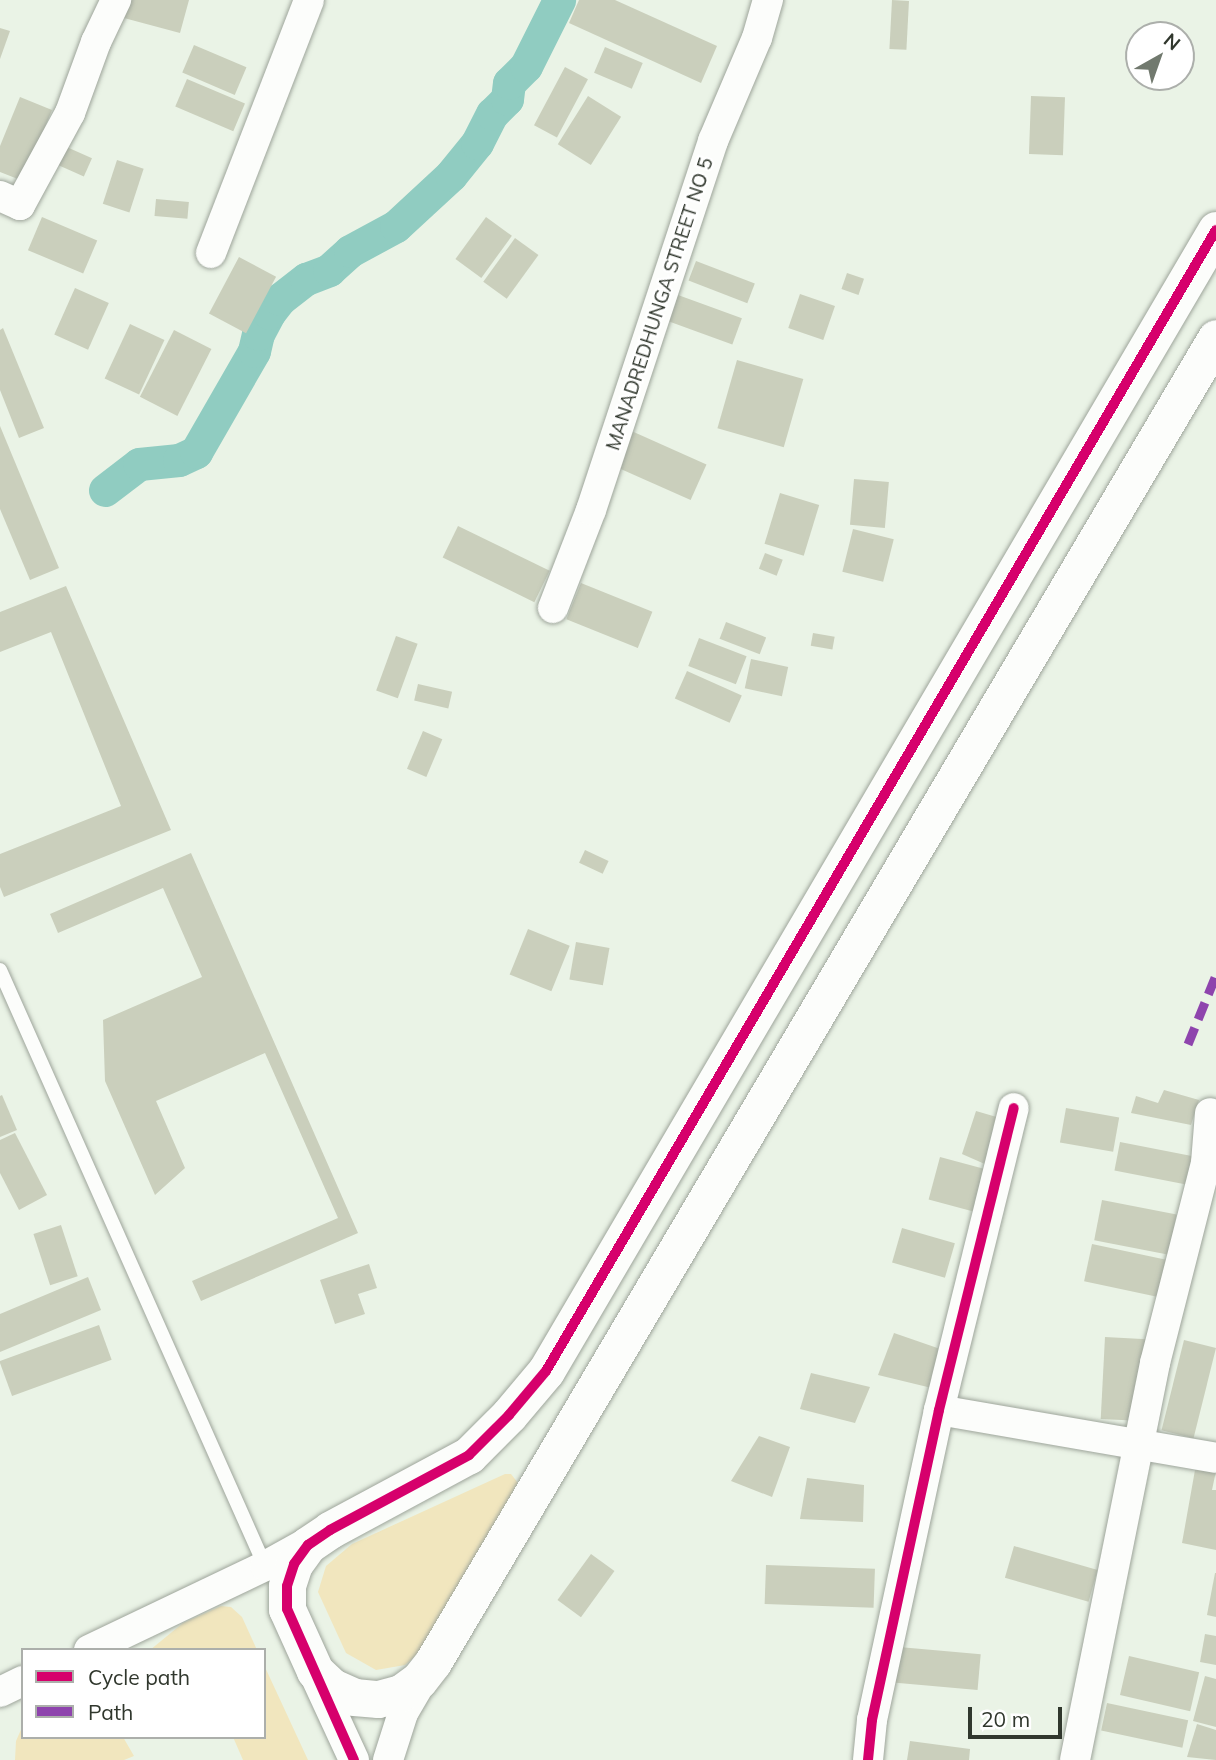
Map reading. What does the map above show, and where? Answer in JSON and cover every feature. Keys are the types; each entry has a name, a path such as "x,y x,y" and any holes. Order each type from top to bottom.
{"street":[{"path":"0,196 20,205 70,113 96,42 116,0"},
{"path":"211,253 309,0"},
{"name":"MANADREDHUNGA STREET NO 5","path":"553,608 591,510 713,141 757,38 768,0"},
{"path":"93,1648 265,1566 469,1455 509,1415 546,1371 1216,230"},
{"path":"388,1760 403,1713 1216,338"},
{"path":"868,1760 872,1720 939,1410 1014,1108"},
{"path":"1075,1760 1155,1363 1206,1163 1210,1113"},
{"path":"939,1410 1216,1458"},
{"path":"330,1530 309,1545 294,1564 286,1586 287,1609 299,1641 315,1671 332,1687 354,1697 377,1699 401,1693 419,1680 433,1662"},
{"path":"265,1566 354,1760"},
{"path":"0,1692 21,1682"}],"lane":[{"path":"0,970 265,1566"}],"shaded area":[{"path":"505,1474 511,1474 518,1483 418,1654 405,1665 376,1670 346,1653 318,1592 326,1566 352,1544"},
{"path":"221,1606 231,1607 242,1617 256,1648 152,1648 183,1623"},
{"path":"266,1669 308,1760 243,1760 234,1739 266,1739"},
{"path":"21,1730 21,1739 124,1739 134,1756 124,1760 15,1760 16,1741"}],"building":[{"path":"129,0 189,0 180,33 124,18"},
{"path":"579,0 615,0 717,46 701,83 569,23"},
{"path":"892,0 909,1 906,50 889,49"},
{"path":"0,28 10,31 0,59"},
{"path":"194,45 246,67 235,95 182,73"},
{"path":"605,47 643,63 632,89 594,73"},
{"path":"565,67 588,79 557,137 534,125"},
{"path":"187,79 245,104 233,131 175,107"},
{"path":"588,96 621,117 591,165 558,144"},
{"path":"1031,96 1065,97 1063,155 1029,154"},
{"path":"20,97 52,110 23,181 0,172 0,146"},
{"path":"60,144 92,158 84,177 52,162"},
{"path":"117,160 144,169 129,212 103,204"},
{"path":"156,199 189,202 187,219 155,216"},
{"path":"42,217 97,240 83,274 28,250"},
{"path":"486,217 512,236 481,278 455,259"},
{"path":"515,238 538,255 507,299 483,282"},
{"path":"239,257 276,277 246,333 209,314"},
{"path":"696,261 755,284 747,303 688,281"},
{"path":"847,273 864,279 858,295 841,289"},
{"path":"75,288 109,303 88,350 54,335"},
{"path":"800,294 835,306 823,340 788,328"},
{"path":"678,295 742,318 732,345 668,321"},
{"path":"130,324 164,340 139,394 105,378"},
{"path":"3,328 44,428 19,438 0,390 0,330"},
{"path":"174,330 211,349 177,416 140,397"},
{"path":"737,360 803,379 784,447 717,428"},
{"path":"0,426 59,568 30,580 0,509"},
{"path":"627,429 706,464 691,500 611,465"},
{"path":"854,479 889,482 885,528 850,525"},
{"path":"780,493 819,505 804,556 765,544"},
{"path":"458,526 550,571 534,602 443,557"},
{"path":"853,529 894,539 883,582 842,572"},
{"path":"765,553 783,560 777,576 759,569"},
{"path":"581,583 652,612 638,648 566,619"},
{"path":"66,586 171,830 4,897 0,887 0,854 121,806 51,632 0,652 0,612"},
{"path":"726,622 766,637 760,654 720,639"},
{"path":"813,633 835,637 832,650 811,646"},
{"path":"396,636 418,644 398,698 376,691"},
{"path":"699,638 747,656 736,684 688,666"},
{"path":"751,659 788,667 782,696 745,688"},
{"path":"687,671 742,695 730,723 675,698"},
{"path":"418,684 452,692 448,708 414,701"},
{"path":"423,731 442,739 426,777 407,769"},
{"path":"585,850 609,861 603,874 579,863"},
{"path":"191,853 358,1233 201,1301 192,1281 338,1218 265,1053 156,1101 185,1168 155,1195 105,1081 103,1020 202,977 163,888 58,933 50,914"},
{"path":"528,929 570,946 551,991 510,974"},
{"path":"576,942 609,948 603,985 569,979"},
{"path":"1164,1090 1199,1100 1191,1125 1131,1113 1136,1096 1158,1103"},
{"path":"2,1095 17,1130 0,1137 0,1096"},
{"path":"1066,1108 1119,1117 1113,1152 1060,1142"},
{"path":"976,1111 1000,1118 987,1165 962,1154"},
{"path":"15,1133 47,1195 19,1210 0,1173 0,1140"},
{"path":"1120,1142 1192,1156 1186,1184 1114,1170"},
{"path":"940,1157 990,1170 979,1213 929,1200"},
{"path":"1102,1200 1177,1215 1169,1255 1094,1240"},
{"path":"61,1225 78,1276 50,1285 33,1234"},
{"path":"902,1228 955,1243 945,1278 892,1263"},
{"path":"1092,1244 1167,1260 1159,1297 1084,1281"},
{"path":"369,1264 377,1288 358,1294 365,1314 335,1324 320,1280"},
{"path":"88,1277 101,1310 0,1352 0,1314"},
{"path":"99,1325 112,1360 12,1396 0,1361"},
{"path":"894,1333 949,1352 940,1390 878,1375"},
{"path":"1105,1337 1147,1339 1143,1421 1101,1419"},
{"path":"1184,1340 1216,1348 1194,1438 1162,1430"},
{"path":"811,1373 870,1387 855,1423 800,1409"},
{"path":"759,1436 790,1447 772,1497 731,1481"},
{"path":"1195,1470 1216,1471 1212,1490 1216,1490 1216,1550 1182,1543"},
{"path":"807,1478 864,1485 863,1522 800,1519"},
{"path":"1014,1546 1098,1570 1089,1602 1005,1578"},
{"path":"591,1554 614,1571 581,1617 557,1600"},
{"path":"766,1565 875,1569 874,1608 765,1604"},
{"path":"1216,1573 1216,1617 1207,1615"},
{"path":"1205,1634 1216,1636 1216,1665 1200,1662"},
{"path":"899,1647 981,1654 978,1690 896,1683"},
{"path":"1129,1656 1199,1672 1190,1711 1120,1695"},
{"path":"1205,1676 1216,1679 1216,1727 1193,1721"},
{"path":"1107,1703 1188,1720 1182,1748 1101,1730"},
{"path":"1197,1724 1216,1730 1216,1760 1187,1757"},
{"path":"910,1741 970,1749 969,1760 907,1760"}],"waterway":[{"path":"105,490 139,464 179,460 196,452 254,351 258,334 269,313 280,299 306,279 329,270 350,251 396,226 451,175 477,143 492,114 507,99 509,83 526,66 559,0"}],"marked path":[{"path":"1188,1044 1216,975"}],"cycle path":[{"path":"354,1760 287,1609 287,1586 294,1564 308,1545 330,1530 469,1455 509,1415 546,1371 1216,230"},
{"path":"868,1760 872,1720 939,1410 1014,1108"}]}
